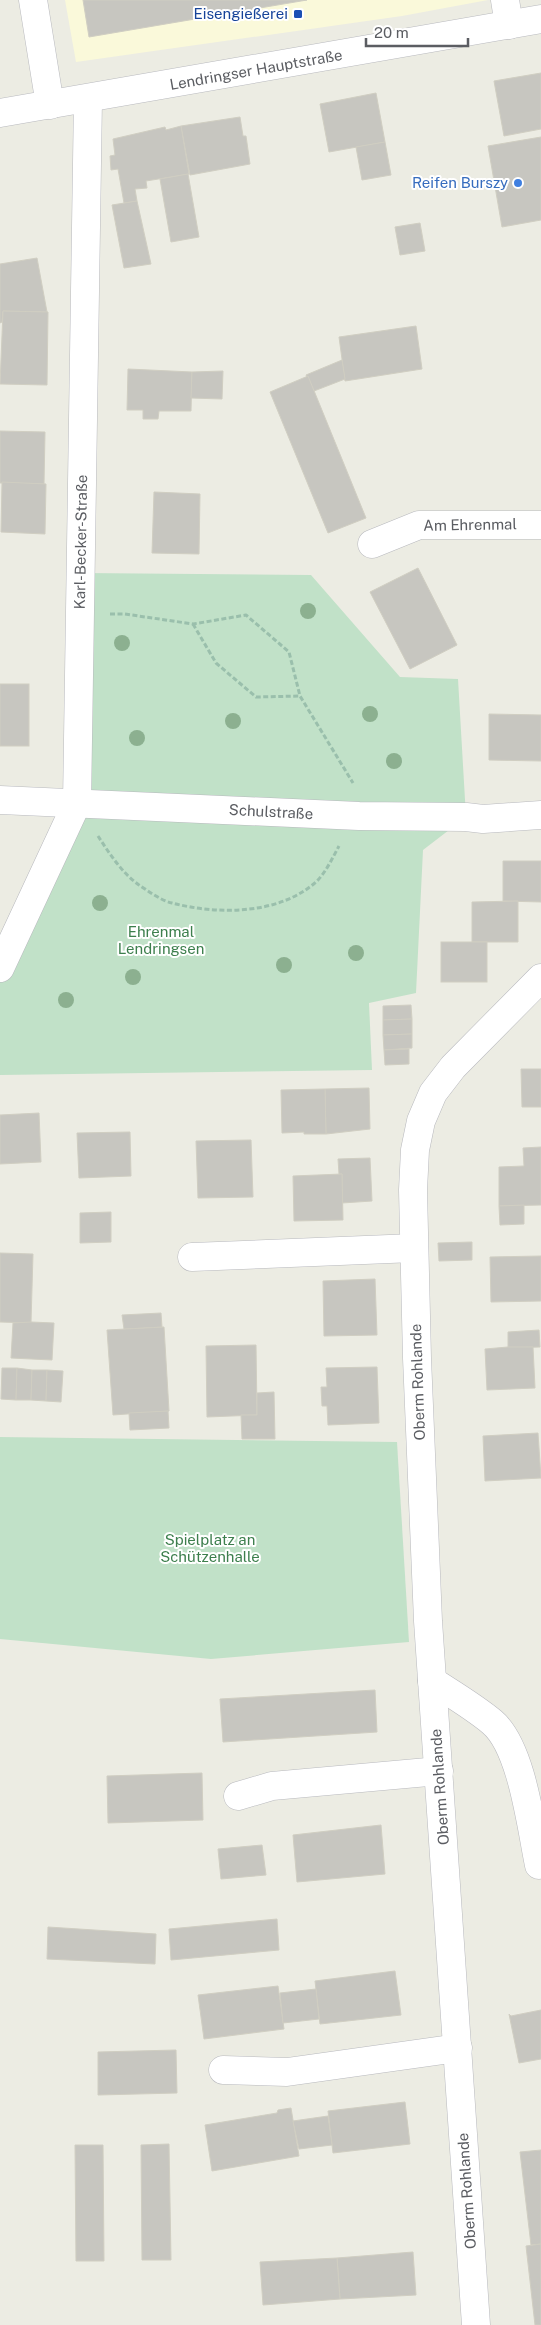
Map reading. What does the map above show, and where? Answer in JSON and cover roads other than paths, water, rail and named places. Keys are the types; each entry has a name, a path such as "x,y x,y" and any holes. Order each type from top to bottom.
{"street":[{"path":"33,0 50,105"},
{"name":"Lendringser Hauptstraße","path":"0,114 88,99 507,12 541,19"},
{"name":"Karl-Becker-Straße","path":"0,968 77,803 88,99"},
{"name":"Am Ehrenmal","path":"372,544 418,525 541,525"},
{"name":"Schulstraße","path":"0,800 359,816 466,817 483,819 541,816"},
{"name":"Oberm Rohlande","path":"476,2325 432,1681 417,1358 413,1190 415,1150 421,1121 433,1093 453,1067 541,978"},
{"path":"192,1257 414,1248"},
{"path":"432,1681 494,1723 512,1749 527,1804 538,1866"},
{"path":"238,1796 272,1786 439,1771"},
{"path":"223,2070 287,2072 458,2048"}],"place":[{"name":"Eisengießerei","path":"298,14"},
{"name":"Reifen Burszy","path":"518,183"}],"park label":[{"name":"Ehrenmal Lendringsen","path":"161,940"},
{"name":"Spielplatz an Schützenhalle","path":"210,1548"}]}
